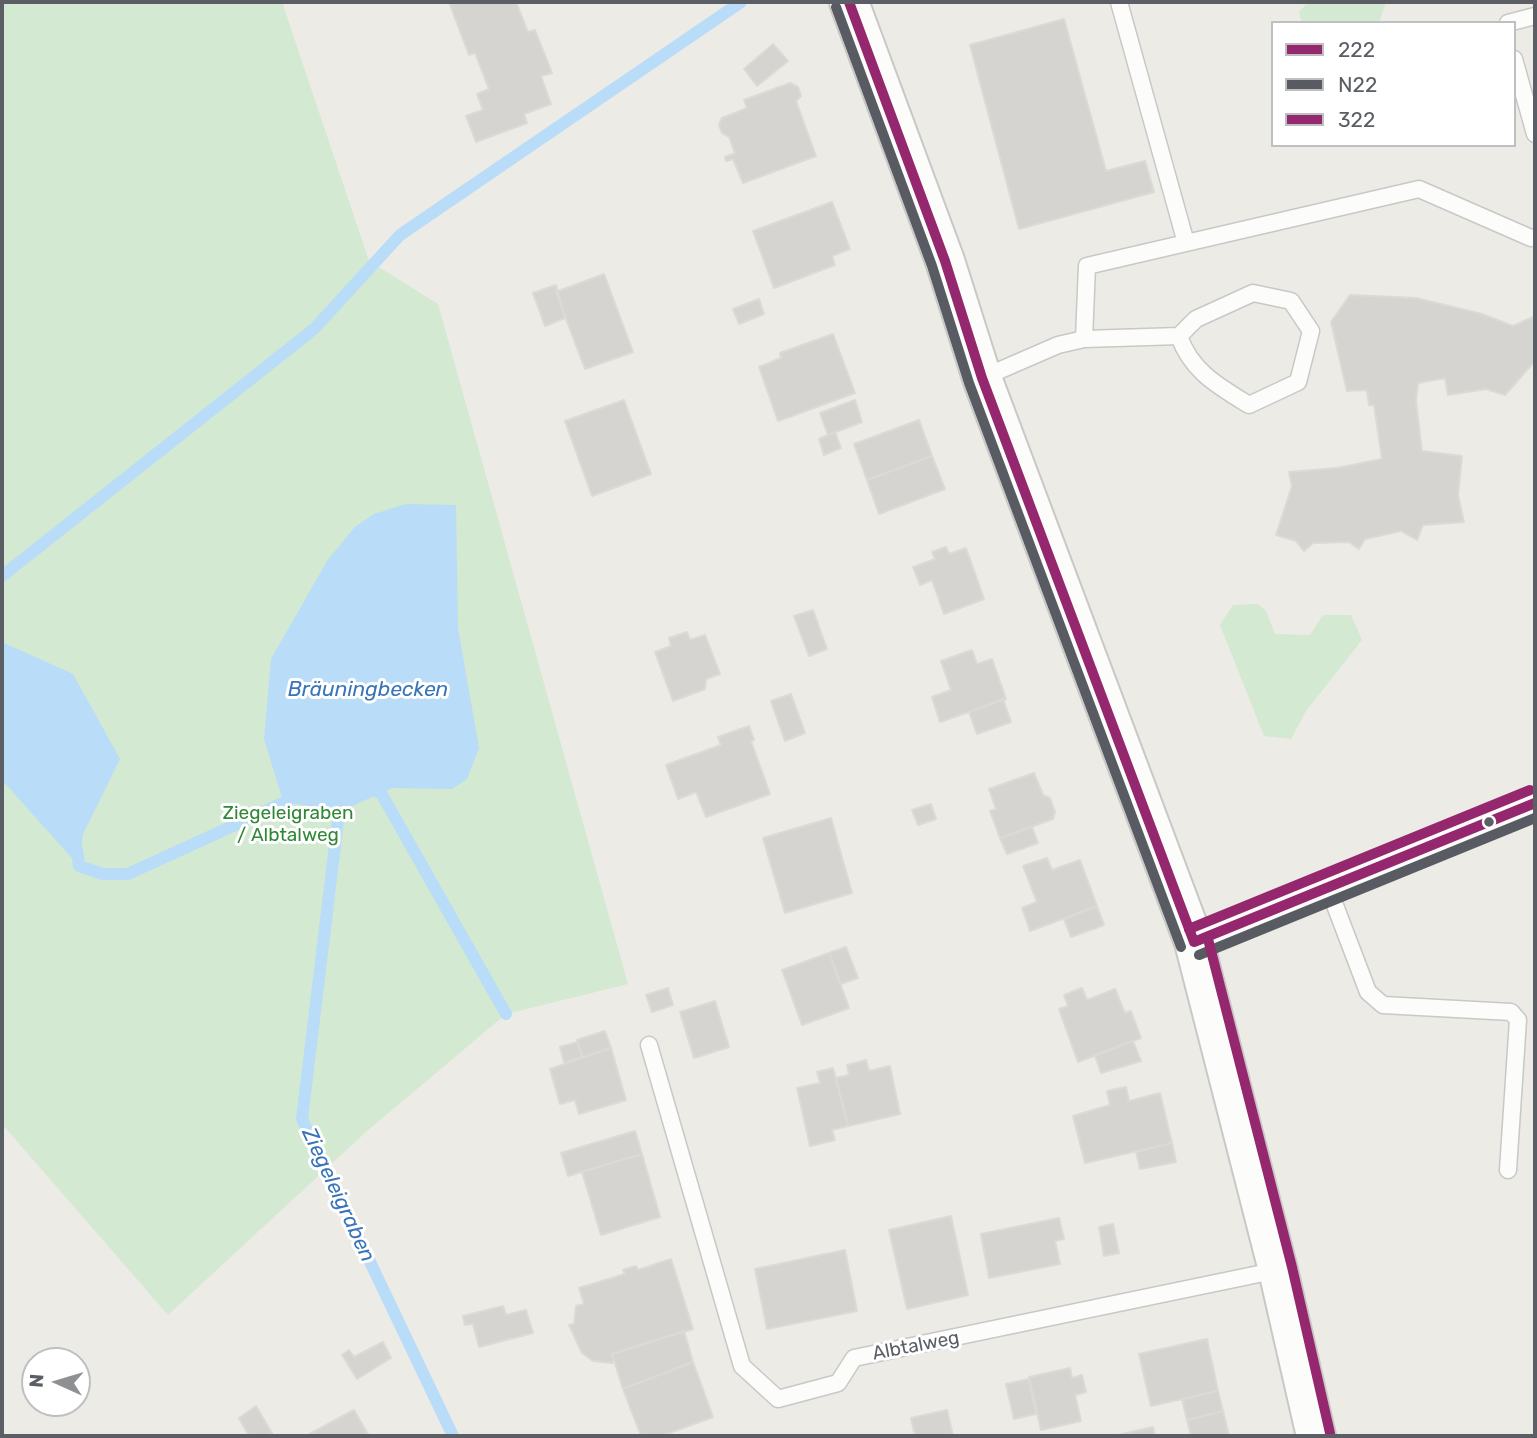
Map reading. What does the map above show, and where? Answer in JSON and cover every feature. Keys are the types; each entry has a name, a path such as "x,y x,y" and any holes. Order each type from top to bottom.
{"street":[{"path":"849,2 945,261 982,378 1194,942 1278,1270 1316,1436"},
{"path":"1194,942 1535,803"}],"lane":[{"path":"1119,2 1186,243"},
{"path":"1516,21 1535,16"},
{"path":"1516,66 1535,134"},
{"path":"1084,339 1087,266 1419,189 1531,238"},
{"path":"982,378 1058,345 1084,339 1179,336 1196,319 1253,293 1291,301 1311,331 1298,382 1249,405 1210,382 1186,356 1179,336"},
{"path":"1328,887 1368,992 1383,1005 1511,1012 1518,1020 1508,1170"},
{"name":"Albtalweg","path":"649,1045 742,1366 778,1398 838,1383 854,1358 1278,1270"}],"green space":[{"name":"Ziegeleigraben / Albtalweg","path":"2,2 282,2 369,261 438,304 628,984 506,1014 367,1131 168,1315 2,1124"},
{"path":"1308,2 1386,2 1380,21 1301,21 1299,12"},
{"path":"1258,604 1266,611 1275,634 1310,635 1323,615 1351,615 1362,640 1306,711 1291,739 1264,736 1220,625 1233,605"}],"water":[{"name":"Bräuningbecken","path":"406,504 456,505 458,628 479,748 467,779 452,789 392,788 339,812 283,801 264,739 271,659 327,561 355,527 374,514"},
{"path":"2,642 73,674 120,759 83,834 79,866 2,780"}],"building":[{"path":"449,2 516,2 528,32 535,30 552,73 541,76 551,104 524,114 527,123 476,142 466,116 483,110 477,94 489,89 475,53 469,55"},
{"path":"1064,19 1106,171 1145,161 1154,192 1019,229 970,45"},
{"path":"773,44 788,61 757,86 744,69"},
{"path":"790,83 798,87 801,96 796,101 816,156 743,183 733,159 726,161 725,157 735,153 729,137 722,133 719,125 722,118 747,108 744,100"},
{"path":"832,202 850,249 832,256 835,265 774,288 753,231"},
{"path":"604,274 633,352 585,369 556,292"},
{"path":"556,285 565,318 545,326 533,293"},
{"path":"1350,295 1416,298 1482,314 1513,326 1535,316 1535,361 1505,395 1486,389 1448,395 1445,378 1418,383 1416,402 1422,451 1462,456 1458,495 1464,522 1423,525 1417,540 1401,531 1365,539 1359,549 1349,542 1313,543 1304,551 1296,541 1276,535 1292,486 1289,472 1337,468 1382,459 1374,405 1369,405 1367,390 1347,391 1331,322"},
{"path":"759,299 764,314 739,324 733,309"},
{"path":"833,334 855,393 778,421 759,367 781,358 780,353"},
{"path":"624,400 651,474 592,496 565,421"},
{"path":"855,400 862,422 828,435 820,413"},
{"path":"919,420 932,456 867,480 854,444"},
{"path":"835,432 841,448 824,455 819,439"},
{"path":"932,456 945,489 879,514 867,480"},
{"path":"946,547 949,554 966,548 984,599 944,614 932,580 920,585 913,567 935,559 932,552"},
{"path":"813,610 827,649 809,656 794,616"},
{"path":"687,632 690,640 705,635 720,674 706,679 705,689 673,701 655,652 671,646 669,638"},
{"path":"972,650 977,664 992,659 1006,699 940,722 932,697 951,690 941,661"},
{"path":"791,694 805,733 785,741 771,701"},
{"path":"1003,699 1011,722 977,734 969,712"},
{"path":"749,726 754,740 751,741 770,794 706,817 696,792 678,799 666,765 721,745 718,737"},
{"path":"1034,773 1043,795 1050,798 1055,812 1053,819 1000,838 990,811 996,809 989,789"},
{"path":"931,804 936,819 918,825 912,810"},
{"path":"831,818 852,893 785,913 763,838"},
{"path":"1032,827 1038,843 1007,854 1000,838"},
{"path":"1047,858 1052,870 1080,860 1097,906 1030,931 1022,908 1037,902 1023,866"},
{"path":"1097,906 1104,925 1071,937 1064,919"},
{"path":"846,947 858,978 841,984 829,953"},
{"path":"829,953 849,1008 802,1025 782,970"},
{"path":"668,988 673,1005 652,1012 646,995"},
{"path":"1082,988 1087,1000 1115,989 1125,1013 1131,1011 1141,1038 1078,1062 1059,1009 1068,1006 1064,995"},
{"path":"715,1001 729,1047 694,1058 680,1012"},
{"path":"605,1031 611,1048 582,1057 577,1040"},
{"path":"1133,1041 1141,1061 1101,1073 1095,1055"},
{"path":"578,1042 582,1057 564,1062 560,1047"},
{"path":"611,1048 626,1100 579,1114 575,1100 560,1104 550,1069"},
{"path":"866,1060 869,1071 890,1066 900,1114 848,1126 836,1078 849,1075 847,1065"},
{"path":"833,1068 848,1126 832,1130 835,1140 810,1146 797,1088 820,1083 817,1072"},
{"path":"1126,1087 1129,1101 1160,1093 1172,1143 1085,1163 1073,1116 1110,1105 1107,1091"},
{"path":"635,1131 642,1154 568,1176 561,1153"},
{"path":"1172,1143 1176,1162 1140,1169 1136,1152"},
{"path":"642,1154 660,1217 601,1235 582,1172"},
{"path":"951,1216 968,1295 907,1309 889,1230"},
{"path":"1059,1218 1064,1239 1055,1241 1060,1264 989,1278 981,1234"},
{"path":"1113,1224 1119,1253 1104,1256 1099,1227"},
{"path":"845,1250 857,1311 767,1329 755,1269"},
{"path":"671,1259 693,1329 612,1354 612,1363 593,1361 582,1353 569,1325 574,1324 576,1306 584,1304 579,1288 625,1274 623,1270 636,1266 638,1270"},
{"path":"503,1306 506,1315 526,1310 533,1333 479,1347 473,1324 465,1325 463,1316"},
{"path":"684,1331 693,1362 623,1389 612,1354"},
{"path":"1207,1339 1218,1391 1151,1406 1139,1354"},
{"path":"383,1342 391,1358 357,1379 342,1355 349,1350 354,1357"},
{"path":"693,1362 713,1417 661,1436 641,1436 623,1389"},
{"path":"1070,1368 1072,1378 1082,1375 1086,1392 1075,1395 1081,1421 1041,1430 1029,1377"},
{"path":"1029,1379 1036,1414 1014,1419 1006,1384"},
{"path":"1218,1391 1223,1411 1187,1420 1182,1399"},
{"path":"256,1406 273,1435 249,1436 239,1418"},
{"path":"354,1410 369,1436 306,1436"},
{"path":"947,1410 953,1436 915,1436 911,1418"},
{"path":"1223,1411 1229,1436 1191,1436 1187,1420"},
{"path":"1153,1427 1155,1436 1118,1435"}],"waterway":[{"path":"2,576 314,329 400,235 741,2"},
{"path":"366,788 381,793 506,1014"},
{"path":"77,850 79,866 103,874 128,874 296,797"},
{"name":"Ziegeleigraben","path":"333,799 339,812 302,1119 453,1436"}],"transit line":[{"name":"222","path":"849,2 945,261 982,378 1194,942"},
{"name":"N22","path":"836,7 932,266 969,383 1181,947"},
{"name":"322","path":"1189,929 1530,790"},
{"name":"222","path":"1194,942 1535,803"},
{"name":"N22","path":"1199,955 1535,818"},
{"name":"322","path":"1208,939 1292,1267 1330,1433"}]}
